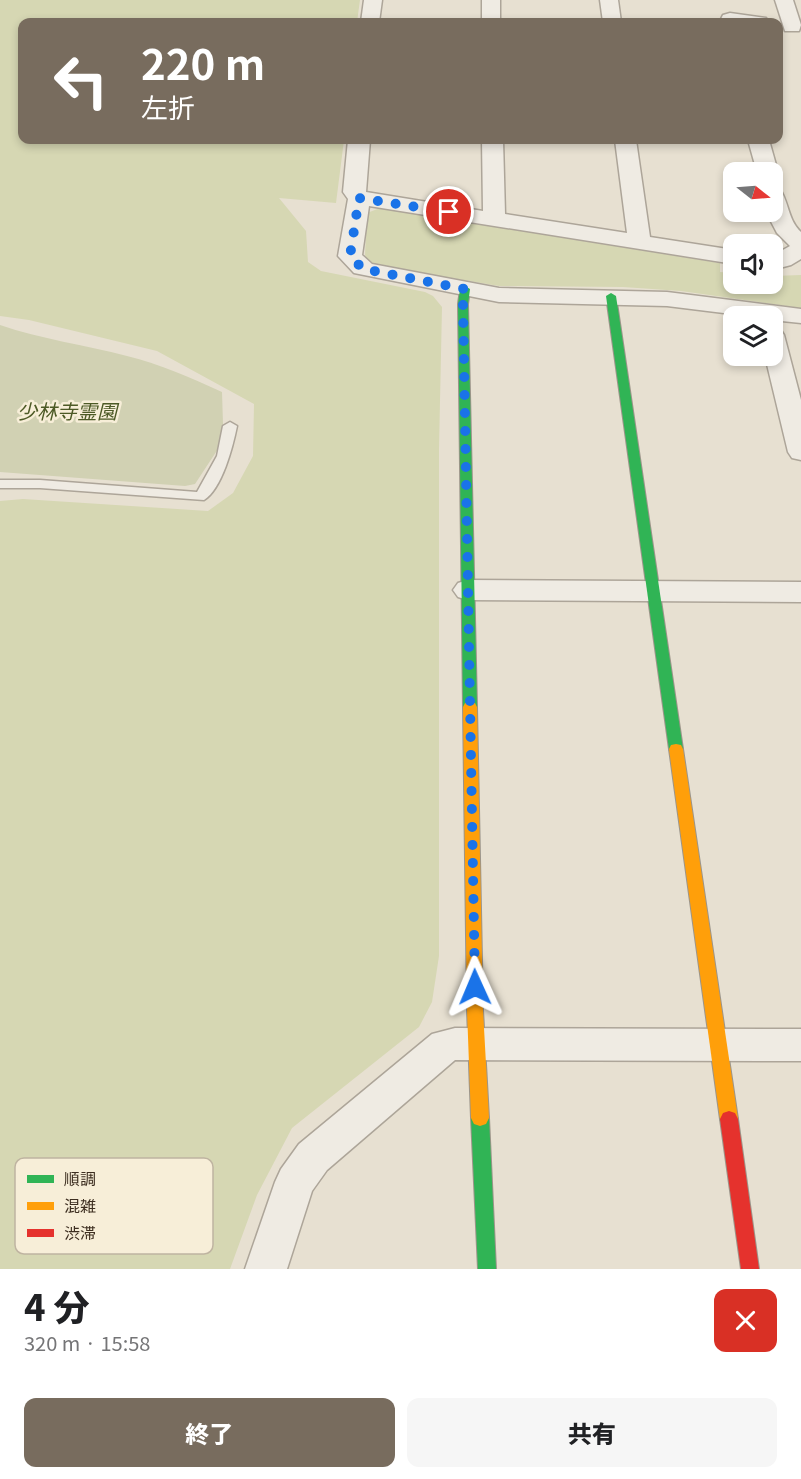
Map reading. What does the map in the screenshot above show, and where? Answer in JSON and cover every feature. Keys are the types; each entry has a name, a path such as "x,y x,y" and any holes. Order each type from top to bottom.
{"street":[{"path":"371,18 373,0"},
{"path":"491,0 491,18"},
{"path":"609,0 611,18"},
{"path":"725,0 729,18"},
{"path":"784,0 791,26"},
{"path":"359,144 354,192 359,198 723,255"},
{"path":"493,144 494,219"},
{"path":"627,144 639,242"},
{"path":"760,144 764,162"},
{"path":"359,198 350,256 369,270 465,289 509,295 667,299 723,311"},
{"path":"779,222 788,234 801,243"},
{"path":"783,260 801,249"},
{"path":"465,289 463,304 477,1044 487,1269"},
{"path":"610,296 750,1269"},
{"path":"783,319 801,316"},
{"path":"780,366 801,452"},
{"path":"468,590 801,592"},
{"path":"266,1269 295,1182 313,1157 445,1046 477,1044 801,1045"}],"lane":[{"path":"0,484 40,484 199,497 204,494 224,456 230,426"}],"green space":[{"path":"0,0 360,0 358,18 18,18 18,144 343,144 336,203 279,198 306,231 308,262 321,271 425,292 433,296 442,307 439,449 439,956 432,1002 419,1027 292,1128 257,1195 230,1269 0,1269 0,501 23,499 208,511 233,493 253,456 254,404 157,351 29,320 0,316"},
{"path":"380,208 720,263 720,272 723,272 723,294 783,294 783,276 801,275 801,308 681,291 623,287 499,286 374,265 367,260 365,255 367,213"},
{"name":"少林寺霊園","path":"0,325 139,359 222,392 223,424 218,449 195,484 185,486 0,472"}],"traffic: fast":[{"path":"465,289 463,304 470,707"},
{"path":"611,296 676,749"},
{"path":"480,1118 487,1269"}],"traffic: slow":[{"path":"470,707 475,1010 480,1118"},
{"path":"676,749 729,1119"}],"traffic: jam":[{"path":"729,1119 750,1269"}],"route":[{"path":"449,212 359,198 350,256 362,268 465,289 463,304 475,987"}]}
